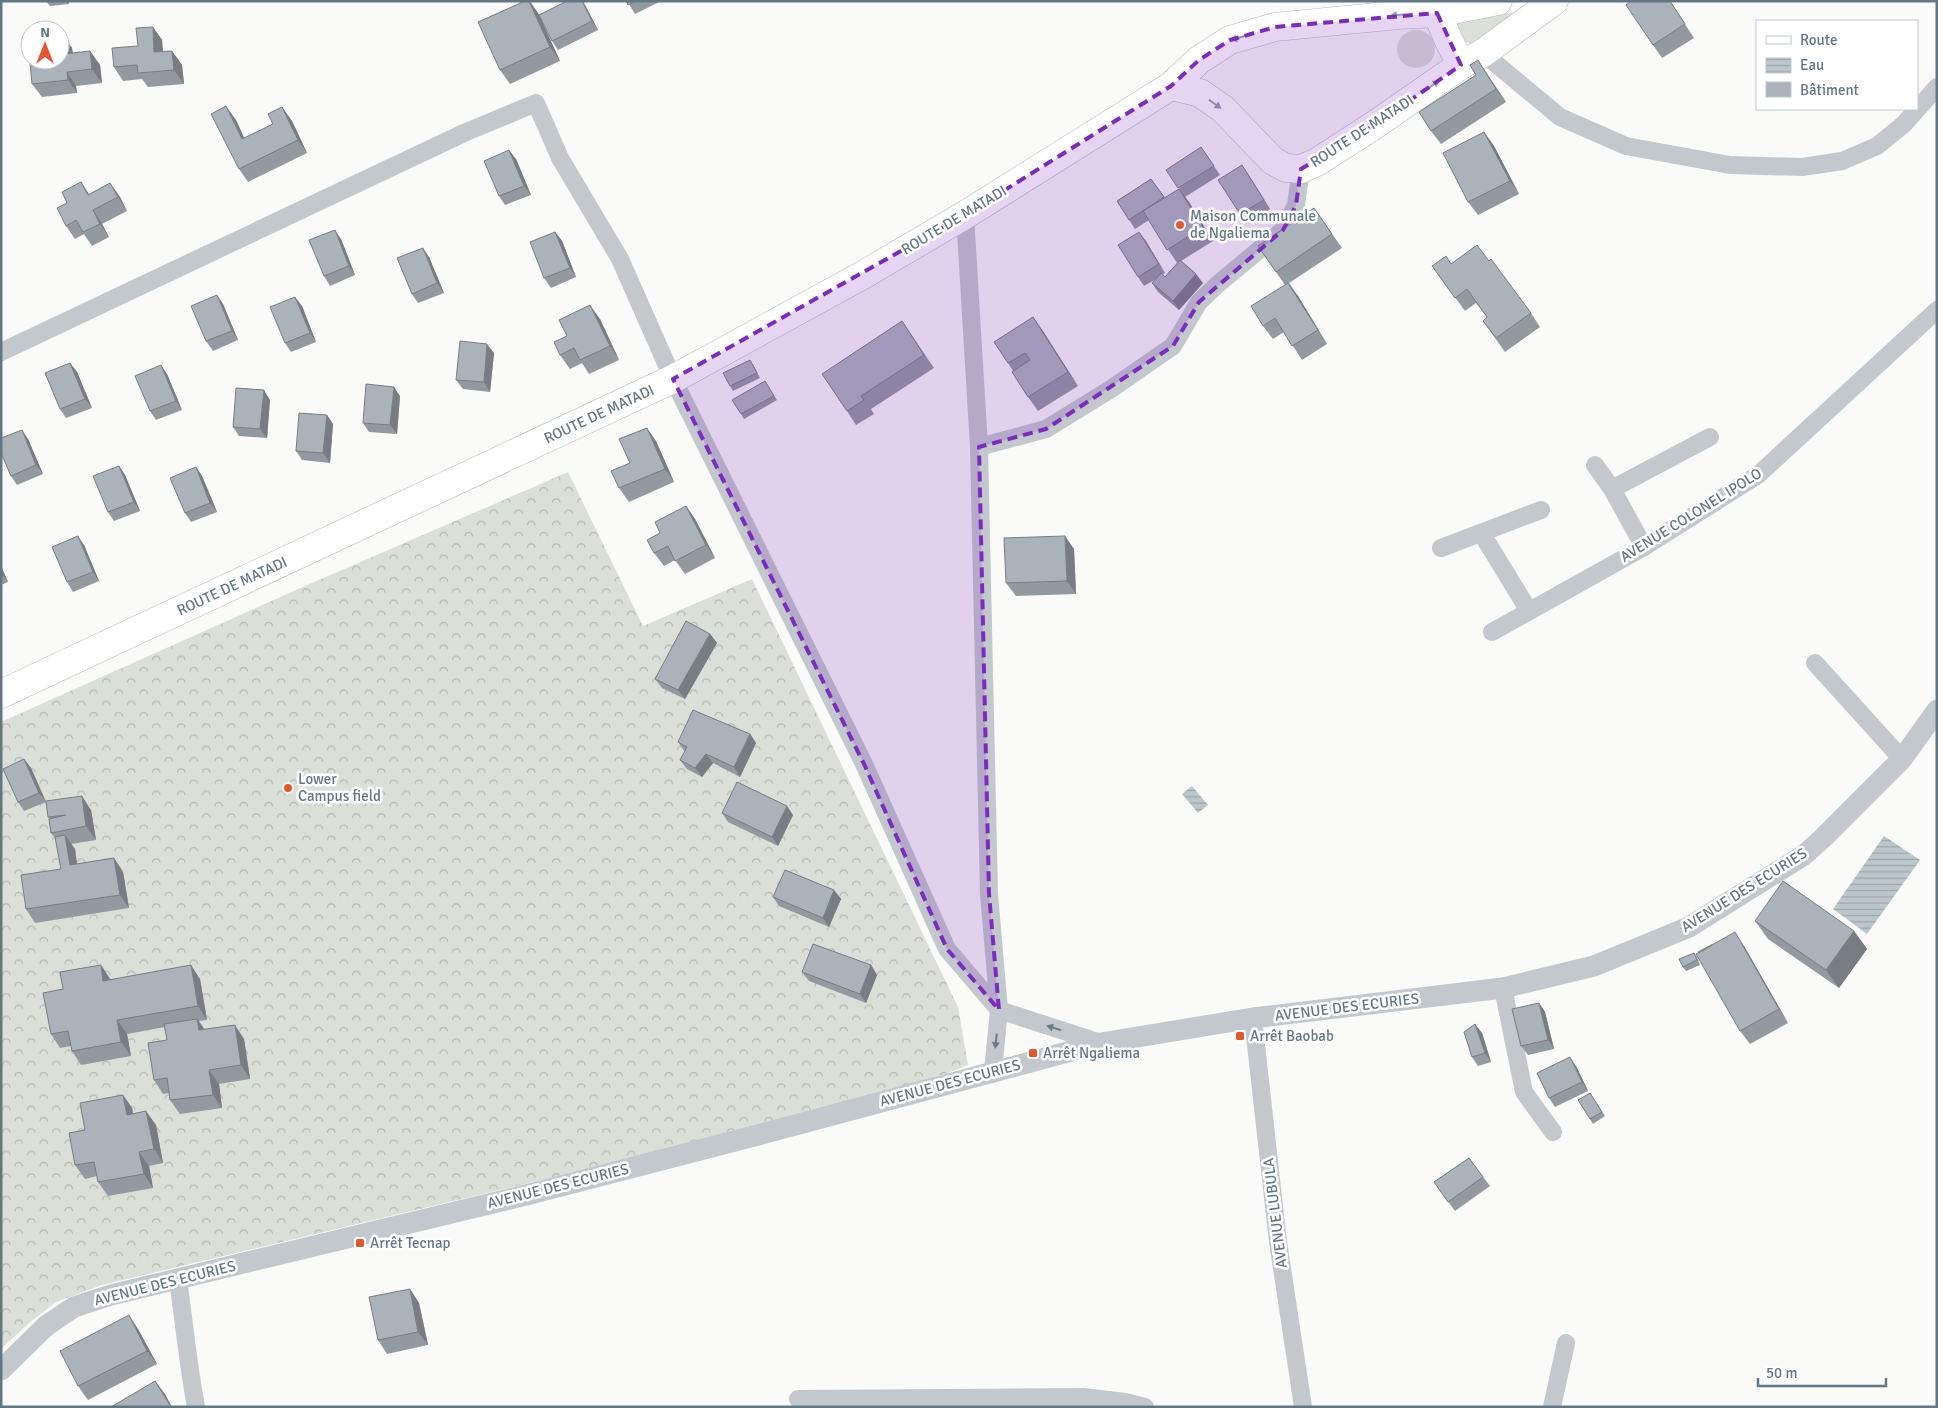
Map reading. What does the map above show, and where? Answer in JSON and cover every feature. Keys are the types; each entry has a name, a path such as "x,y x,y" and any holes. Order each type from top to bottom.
{"main road":[{"name":"ROUTE DE MATADI","path":"1,694 673,380 863,275 965,215 1171,86 1199,60 1230,40 1275,27 1437,13 1498,1"},
{"name":"ROUTE DE MATADI","path":"1171,86 1200,93 1223,109 1273,161 1286,168 1301,169 1317,162 1373,126 1554,1"},
{"path":"1437,13 1448,39 1472,59"}],"street":[{"path":"1472,59 1560,117 1626,146 1730,165 1802,167 1842,161 1877,146 1904,124 1916,110"},
{"path":"1918,108 1937,87"},
{"path":"1,352 464,133 536,102 560,158 620,260 673,380 864,764 948,949 999,1010 1101,1043"},
{"path":"979,447 1046,429 1111,389 1174,346 1199,302 1283,230 1296,205 1301,169"},
{"path":"965,215 979,447 989,894 999,1010 993,1071"},
{"name":"AVENUE COLONEL IPOLO","path":"1492,632 1644,547 1758,475 1937,310"},
{"path":"1612,489 1710,437"},
{"path":"1595,465 1612,489 1644,547"},
{"path":"1441,548 1541,510"},
{"path":"1482,534 1529,611"},
{"path":"1815,663 1902,759"},
{"name":"AVENUE DES ECURIES","path":"1,1370 46,1326 74,1307 111,1295 536,1192 1101,1043 1253,1018 1503,988 1594,966 1689,927 1804,855 1902,759 1937,710"},
{"path":"1503,988 1524,1092 1552,1132"},
{"name":"AVENUE LUBULA","path":"1253,1018 1278,1242 1303,1407"},
{"path":"178,1279 188,1364 196,1407"},
{"path":"1552,1407 1566,1343"},
{"path":"798,1399 888,1402 1125,1402 1145,1407"}],"highlighted area":[{"path":"1437,13 1461,65 1373,126 1301,169 1296,205 1283,230 1199,302 1173,346 1046,429 979,447 989,894 999,1010 947,949 864,764 673,379 965,215 1171,86 1199,60 1230,40 1275,27"}],"green space":[{"path":"1531,11 1477,46 1462,41 1453,28 1456,17"},
{"path":"1416,30 1430,35 1435,49 1430,63 1416,68 1402,63 1397,49 1402,35"},
{"path":"568,472 643,626 752,579 958,1007 968,1065 914,1086 663,1151 102,1285 56,1302 29,1323 1,1349 1,722 305,586"}],"water":[{"path":"1192,786 1208,805 1198,813 1182,794"},
{"path":"1884,836 1920,860 1867,934 1833,909"}],"building":[{"path":"525,1 529,1 550,47 500,70 478,22"},
{"path":"567,1 582,1 592,21 552,41 539,15"},
{"path":"627,1 635,1 628,5"},
{"path":"1631,1 1670,1 1685,24 1653,45 1626,5"},
{"path":"153,27 154,52 172,51 174,70 138,73 137,65 114,67 112,48 138,46 136,28"},
{"path":"90,51 92,69 67,72 68,80 32,84 31,70 70,70 70,53"},
{"path":"1478,60 1496,89 1431,131 1419,112 1476,75 1470,65"},
{"path":"226,106 242,139 273,124 268,114 282,107 298,140 239,169 211,114"},
{"path":"1484,132 1510,181 1468,202 1443,153"},
{"path":"1201,147 1214,166 1178,188 1166,170"},
{"path":"509,150 524,186 499,196 484,161"},
{"path":"1242,165 1264,200 1240,214 1218,180"},
{"path":"1151,179 1164,197 1129,220 1117,201"},
{"path":"81,182 88,195 110,183 118,197 93,210 100,224 83,232 76,220 66,226 57,208 67,203 62,192"},
{"path":"1179,189 1203,227 1167,250 1143,211"},
{"path":"1314,208 1332,234 1276,272 1258,246"},
{"path":"335,230 349,266 324,276 309,240"},
{"path":"555,232 570,268 544,278 530,242"},
{"path":"1139,232 1159,264 1138,277 1118,245"},
{"path":"1477,245 1489,261 1491,259 1531,313 1496,338 1483,321 1487,317 1467,289 1455,298 1432,266 1446,256 1451,264"},
{"path":"423,248 437,283 412,294 397,258"},
{"path":"1180,260 1196,274 1173,301 1152,283 1161,273 1165,277"},
{"path":"1288,283 1318,330 1292,346 1275,318 1263,326 1251,306"},
{"path":"217,295 232,331 206,341 191,306"},
{"path":"295,297 310,333 285,343 270,307"},
{"path":"590,305 610,346 580,360 574,348 560,355 554,342 567,336 559,320"},
{"path":"1033,317 1068,372 1028,397 1012,372 1030,360 1025,353 1008,363 994,342"},
{"path":"902,321 924,355 861,396 864,400 847,411 822,374"},
{"path":"460,341 487,344 484,382 456,380"},
{"path":"750,360 757,373 730,386 723,373"},
{"path":"70,363 85,399 60,409 45,373"},
{"path":"161,365 176,401 150,411 135,376"},
{"path":"765,381 774,396 741,414 732,400"},
{"path":"366,384 394,387 390,425 363,423"},
{"path":"236,388 264,390 260,429 233,427"},
{"path":"299,413 327,415 323,453 296,451"},
{"path":"647,428 665,469 619,488 611,471 630,463 619,439"},
{"path":"22,430 36,465 11,476 1,453 1,438"},
{"path":"119,466 134,502 108,512 93,476"},
{"path":"196,467 210,503 185,513 170,478"},
{"path":"686,506 706,545 675,561 668,546 654,553 647,540 660,533 655,522"},
{"path":"78,536 93,572 67,582 52,547"},
{"path":"1065,536 1067,581 1006,583 1004,538"},
{"path":"686,621 710,634 678,690 655,679"},
{"path":"693,710 750,734 734,767 706,754 695,768 680,760 687,747 678,742"},
{"path":"24,759 39,793 18,802 3,769"},
{"path":"737,782 787,806 772,837 722,813"},
{"path":"82,796 86,826 51,833 49,819 66,815 48,817 46,801"},
{"path":"65,835 70,865 114,858 120,895 26,909 21,875 61,869 55,837"},
{"path":"785,870 834,890 823,918 773,897"},
{"path":"1783,881 1854,931 1826,970 1755,921"},
{"path":"1735,932 1779,1009 1740,1031 1696,954"},
{"path":"813,944 871,965 860,994 802,972"},
{"path":"1694,953 1697,960 1683,967 1679,959"},
{"path":"101,965 103,981 191,965 198,1006 117,1020 121,1042 72,1051 68,1031 51,1034 43,993 63,989 60,972"},
{"path":"1539,1003 1548,1040 1521,1046 1512,1009"},
{"path":"197,1019 199,1030 235,1025 241,1065 209,1070 213,1095 170,1100 167,1078 154,1080 148,1043 167,1040 164,1024"},
{"path":"1475,1024 1485,1053 1472,1057 1464,1032"},
{"path":"1570,1057 1582,1082 1549,1098 1537,1073"},
{"path":"1590,1093 1602,1112 1590,1119 1578,1100"},
{"path":"123,1095 127,1115 146,1111 154,1149 139,1152 144,1174 98,1182 94,1162 75,1165 69,1133 85,1130 80,1103"},
{"path":"1469,1158 1483,1177 1448,1202 1434,1182"},
{"path":"410,1289 418,1332 378,1340 369,1297"},
{"path":"129,1315 147,1351 78,1386 60,1351"},
{"path":"155,1381 171,1407 111,1407"}],"place":[{"name":"Maison Communale de Ngaliema","path":"1180,225"},
{"name":"Lower Campus field","path":"288,788"},
{"name":"Arrêt Baobab","path":"1240,1036"},
{"name":"Arrêt Ngaliema","path":"1033,1053"},
{"name":"Arrêt Tecnap","path":"360,1243"}]}
